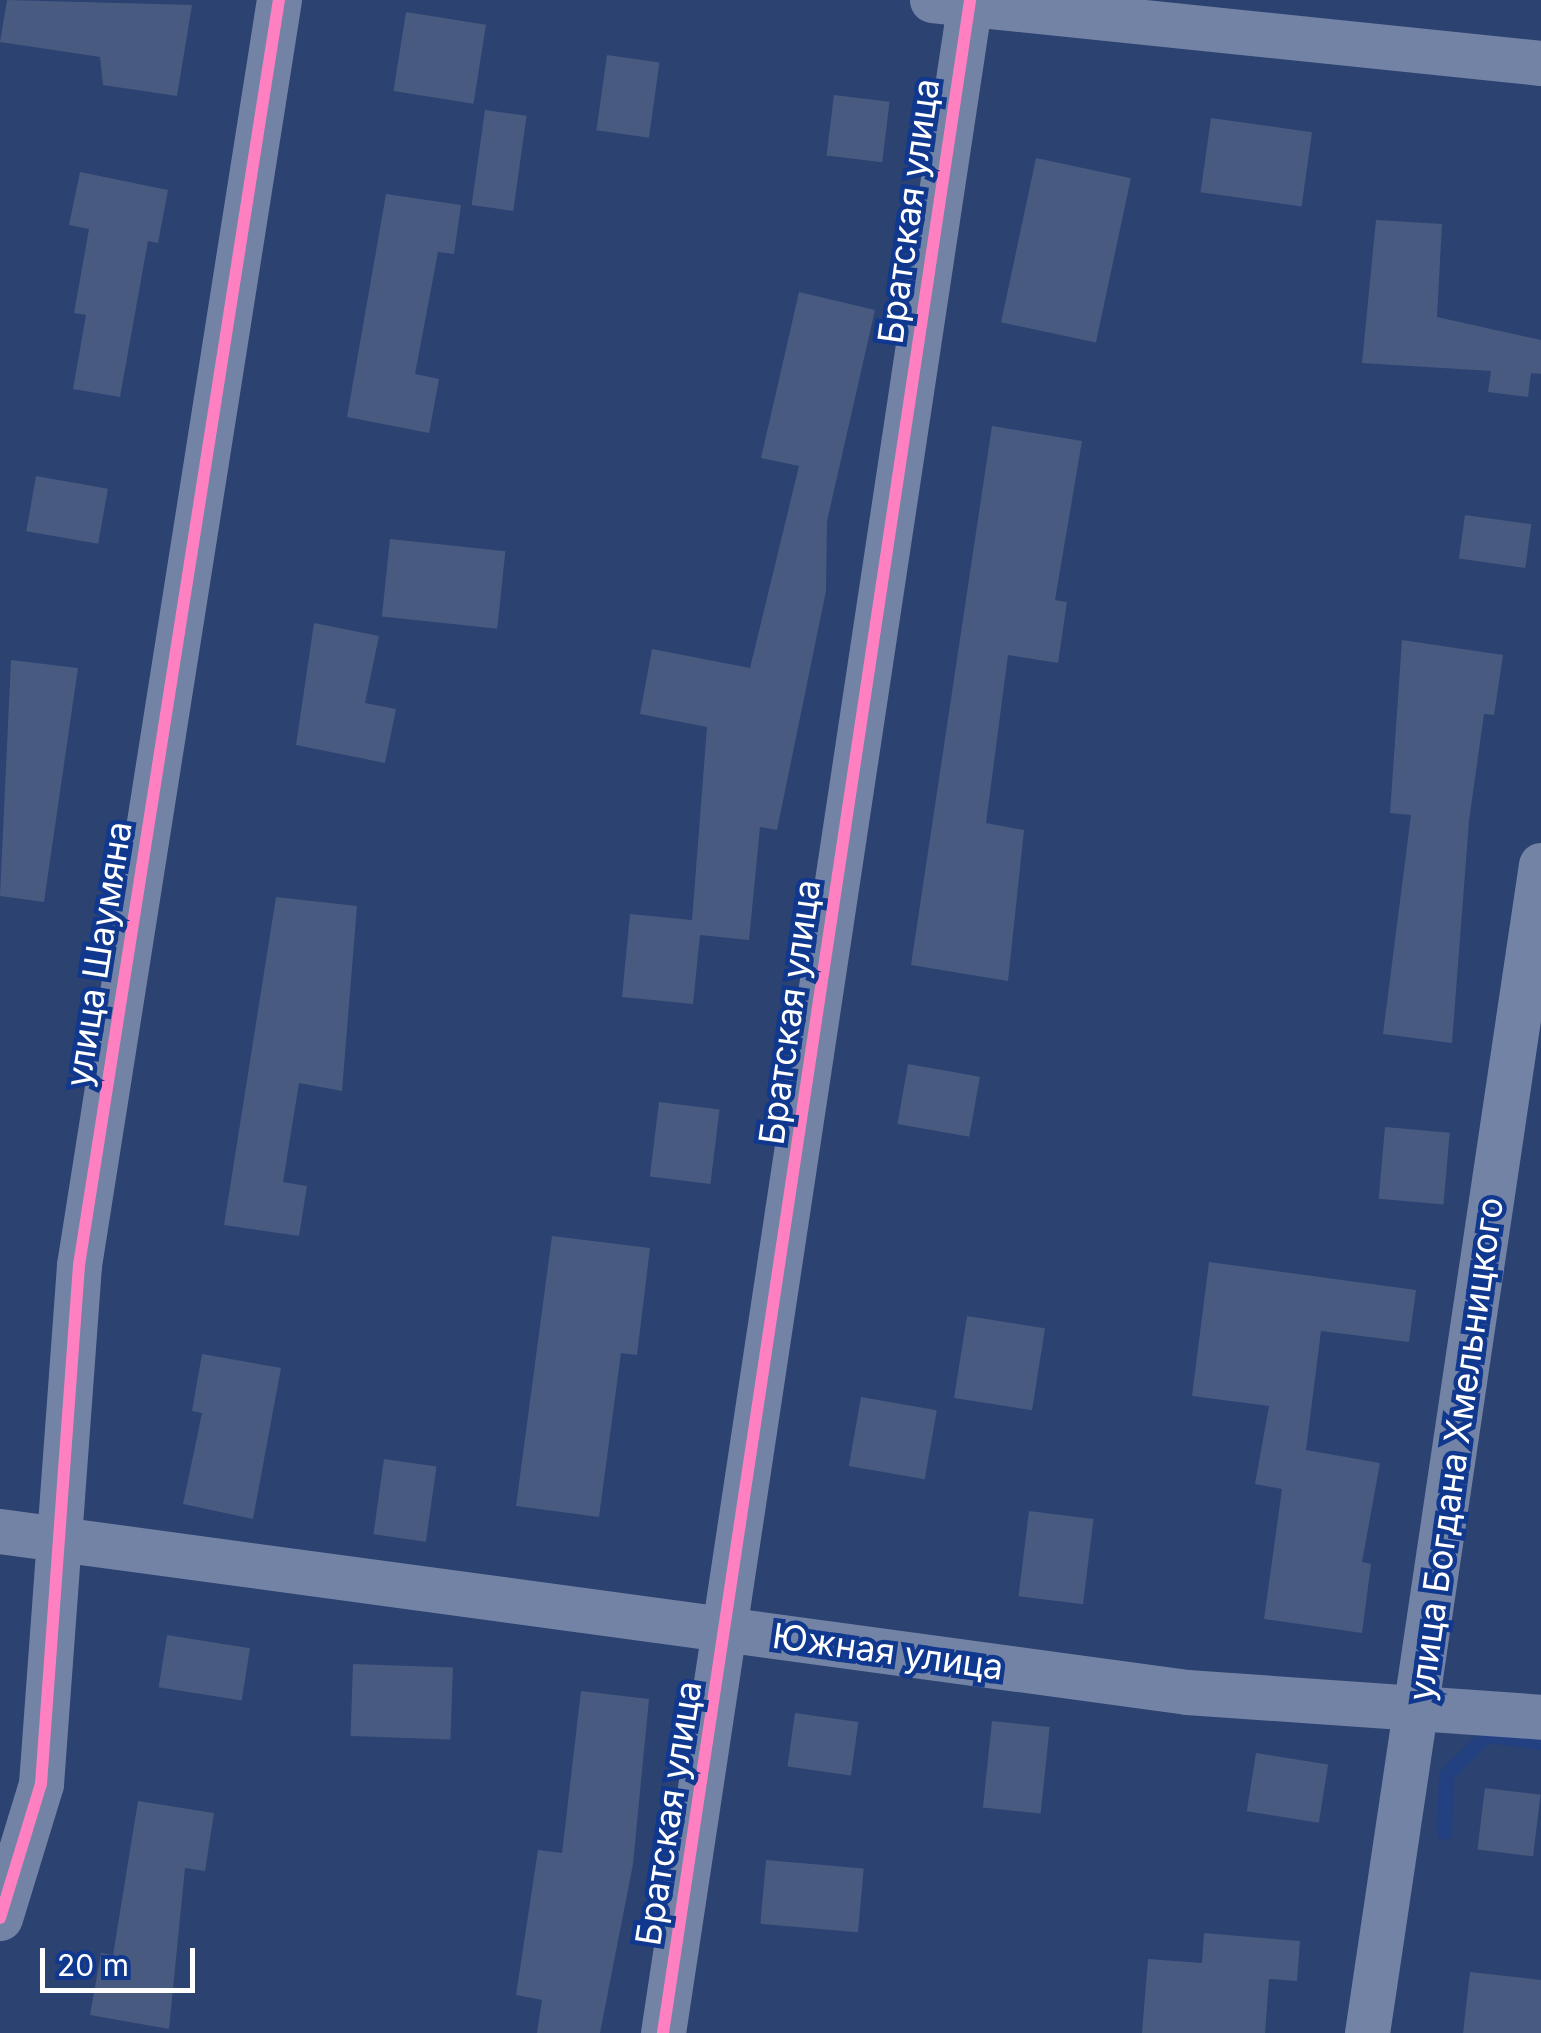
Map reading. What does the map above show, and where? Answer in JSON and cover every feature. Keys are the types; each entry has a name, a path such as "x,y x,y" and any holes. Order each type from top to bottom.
{"street":[{"name":"улица Шаумяна","path":"0,1918 41,1784 53,1536 79,1265 279,0"},
{"path":"957,1 1541,62"},
{"name":"Братская улица","path":"663,2033 728,1629 957,1"},
{"name":"улица Богдана Хмельницкого","path":"1367,2033 1541,865"},
{"name":"Южная улица","path":"0,1531 1187,1692 1418,1702 1541,1717"}],"building":[{"path":"7,0 192,5 177,96 103,85 100,57 0,42"},
{"path":"406,12 486,25 473,104 393,91"},
{"path":"607,55 659,62 649,138 596,130"},
{"path":"834,95 890,102 882,162 827,156"},
{"path":"485,110 527,116 513,211 472,205"},
{"path":"1211,118 1312,132 1302,206 1201,192"},
{"path":"1036,158 1131,178 1096,342 1001,322"},
{"path":"80,172 168,190 158,243 148,241 120,397 73,389 86,315 74,313 89,229 69,225"},
{"path":"386,194 461,205 454,254 438,252 415,374 439,379 429,433 347,417"},
{"path":"1376,220 1442,224 1437,317 1541,340 1541,374 1531,373 1528,397 1488,392 1491,371 1362,363"},
{"path":"799,292 875,310 827,521 826,591 777,830 760,827 749,940 700,935 693,1004 622,997 630,914 692,920 707,727 640,714 652,649 750,668 799,466 761,458"},
{"path":"992,426 1082,441 1055,600 1067,602 1058,663 1008,655 986,823 1024,830 1008,981 911,965"},
{"path":"36,476 108,489 98,544 26,531"},
{"path":"1465,515 1531,524 1525,568 1459,559"},
{"path":"390,539 505,551 497,629 382,617"},
{"path":"314,623 379,636 365,703 396,709 385,763 296,745"},
{"path":"1402,640 1503,655 1494,715 1484,714 1469,821 1452,1043 1383,1034 1411,815 1390,813"},
{"path":"11,660 78,668 44,902 0,896"},
{"path":"276,897 357,906 342,1091 299,1083 283,1182 307,1186 299,1236 224,1225"},
{"path":"908,1064 980,1077 969,1137 897,1124"},
{"path":"659,1102 720,1109 710,1184 650,1176"},
{"path":"1385,1127 1450,1133 1443,1204 1379,1199"},
{"path":"552,1236 650,1248 637,1355 621,1353 599,1517 516,1506"},
{"path":"1209,1262 1416,1290 1409,1342 1321,1331 1306,1450 1380,1463 1362,1562 1371,1564 1362,1633 1264,1619 1282,1489 1255,1484 1269,1406 1192,1396"},
{"path":"967,1316 1045,1328 1032,1410 954,1398"},
{"path":"202,1354 281,1368 253,1519 183,1504 202,1413 192,1411"},
{"path":"861,1397 937,1410 925,1479 849,1466"},
{"path":"384,1459 436,1466 426,1542 373,1534"},
{"path":"1029,1511 1094,1519 1083,1604 1019,1596"},
{"path":"167,1635 250,1648 242,1700 159,1687"},
{"path":"353,1664 453,1667 450,1739 350,1736"},
{"path":"581,1691 649,1699 633,1864 600,2033 537,2033 542,2000 516,1995 538,1850 562,1853"},
{"path":"795,1713 858,1722 851,1775 787,1766"},
{"path":"992,1721 1050,1727 1041,1814 983,1808"},
{"path":"1256,1753 1328,1764 1319,1823 1247,1811"},
{"path":"1485,1788 1541,1795 1533,1856 1477,1850"},
{"path":"138,1801 214,1813 205,1871 185,1868 169,2029 90,2015 101,1953 113,1955"},
{"path":"766,1860 864,1869 858,1932 760,1924"},
{"path":"1204,1933 1300,1941 1297,1981 1269,1979 1265,2033 1142,2033 1148,1959 1202,1963"},
{"path":"1470,1972 1541,1980 1541,2033 1463,2033"}],"waterway":[{"path":"1444,1832 1446,1775 1486,1735 1541,1742"}],"cycle path":[{"path":"0,1918 41,1784 79,1265 279,0"},
{"path":"663,2033 970,0"}]}
